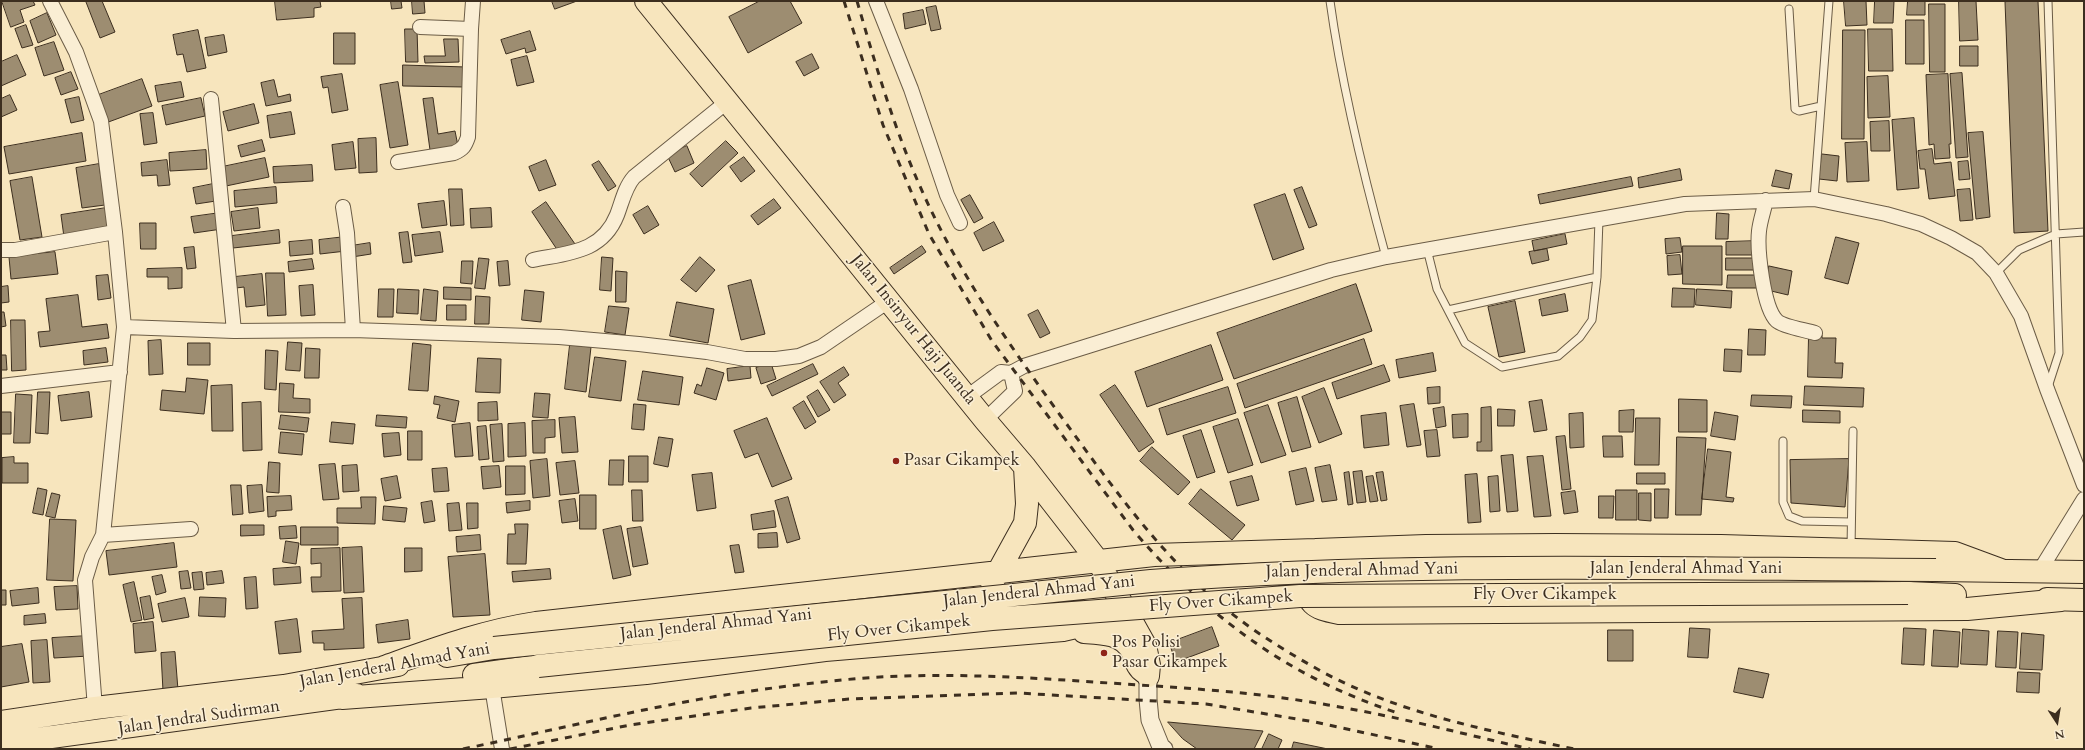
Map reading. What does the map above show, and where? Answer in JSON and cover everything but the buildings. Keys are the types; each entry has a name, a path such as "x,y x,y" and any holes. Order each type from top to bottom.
{"highway":[{"name":"Jalan Insinyur Haji Juanda","path":"646,1 890,300 985,420 1025,467 1098,561 1145,645 1149,665 1148,676"},
{"path":"1016,634 995,618 991,610 990,591 996,573 1025,523 1027,504 1025,467"},
{"path":"384,667 500,628 1168,554 1426,546 1721,546 1954,553 2001,570"},
{"path":"1316,550 1302,576 1308,599 1318,608 1339,613 1967,609 2061,600 2084,600"},
{"name":"Jalan Jenderal Ahmad Yani","path":"1,722 95,708 284,686 494,648 1151,581 1255,573 1512,568 2001,570 2084,572"},
{"name":"Fly Over Cikampek","path":"538,666 992,619 1300,596 1908,594 2061,600"},
{"path":"342,698 492,687 646,673 825,650 1063,630 1129,615"},
{"path":"1063,630 1112,634 1131,649 1139,669 1148,676"},
{"name":"Jalan Jendral Sudirman","path":"1,744 342,698 453,678 538,666"}],"street":[{"path":"50,1 76,52 101,121 115,232 124,327 103,534 92,557 85,580 95,708"},
{"path":"398,162 454,153 463,148 466,144 468,137 471,29 474,1"},
{"path":"876,1 911,89 947,195 960,224"},
{"path":"420,27 471,29"},
{"path":"211,99 234,332"},
{"path":"533,260 578,251 592,246 601,240 616,218 627,184 728,101"},
{"path":"967,397 1001,372 1012,373 1024,366 1331,270 1386,257 1685,204 1814,199 1886,214 1921,224 1951,238 1977,253 1996,273 2021,316 2084,485"},
{"path":"1766,200 1759,231 1759,247 1766,297 1772,314 1780,323 1815,333"},
{"path":"343,207 348,247 353,330"},
{"path":"1,250 15,250 115,232"},
{"path":"124,327 234,332 353,330 559,337 707,352 745,359 776,359 799,356 820,347 890,300"},
{"path":"1,386 120,372"},
{"path":"985,420 1015,391 1012,373"},
{"path":"2039,572 2084,499"},
{"path":"103,534 191,529"},
{"path":"1148,676 1150,720 1161,748"},
{"path":"492,687 502,749"}],"lane":[{"path":"1330,1 1355,135 1367,189 1386,257"},
{"path":"1814,199 1829,1"},
{"path":"2047,389 2059,354 2048,1"},
{"path":"1789,9 1795,108 1798,111 1821,106"},
{"path":"1427,249 1437,289 1465,343 1502,367 1558,356 1580,337 1592,320 1597,277 1598,219"},
{"path":"1996,273 2019,250 2056,234 2084,232"},
{"path":"1448,310 1597,277"},
{"path":"1851,551 1853,431"},
{"path":"1783,441 1783,502 1789,516 1802,521 1851,522"}],"railway":[{"path":"844,1 883,125 929,234 992,341 1133,530 1191,591 1221,617 1254,642 1323,683 1361,700 1401,714"},
{"path":"857,1 893,117 910,162 933,215 966,275 1001,331 1113,487 1150,533 1190,577 1223,607 1248,625 1312,666 1342,682 1374,696 1440,718 1473,727 1574,749"},
{"path":"463,749 639,711 731,694 842,680 931,675 1050,679 1235,692 1297,700 1379,714 1530,749"},
{"path":"510,749 630,725 751,708 849,699 1018,693 1206,704 1315,722 1439,749"}],"place":[{"name":"Pasar Cikampek","path":"896,461"},
{"name":"Pos Polisi Pasar Cikampek","path":"1104,653"}]}
